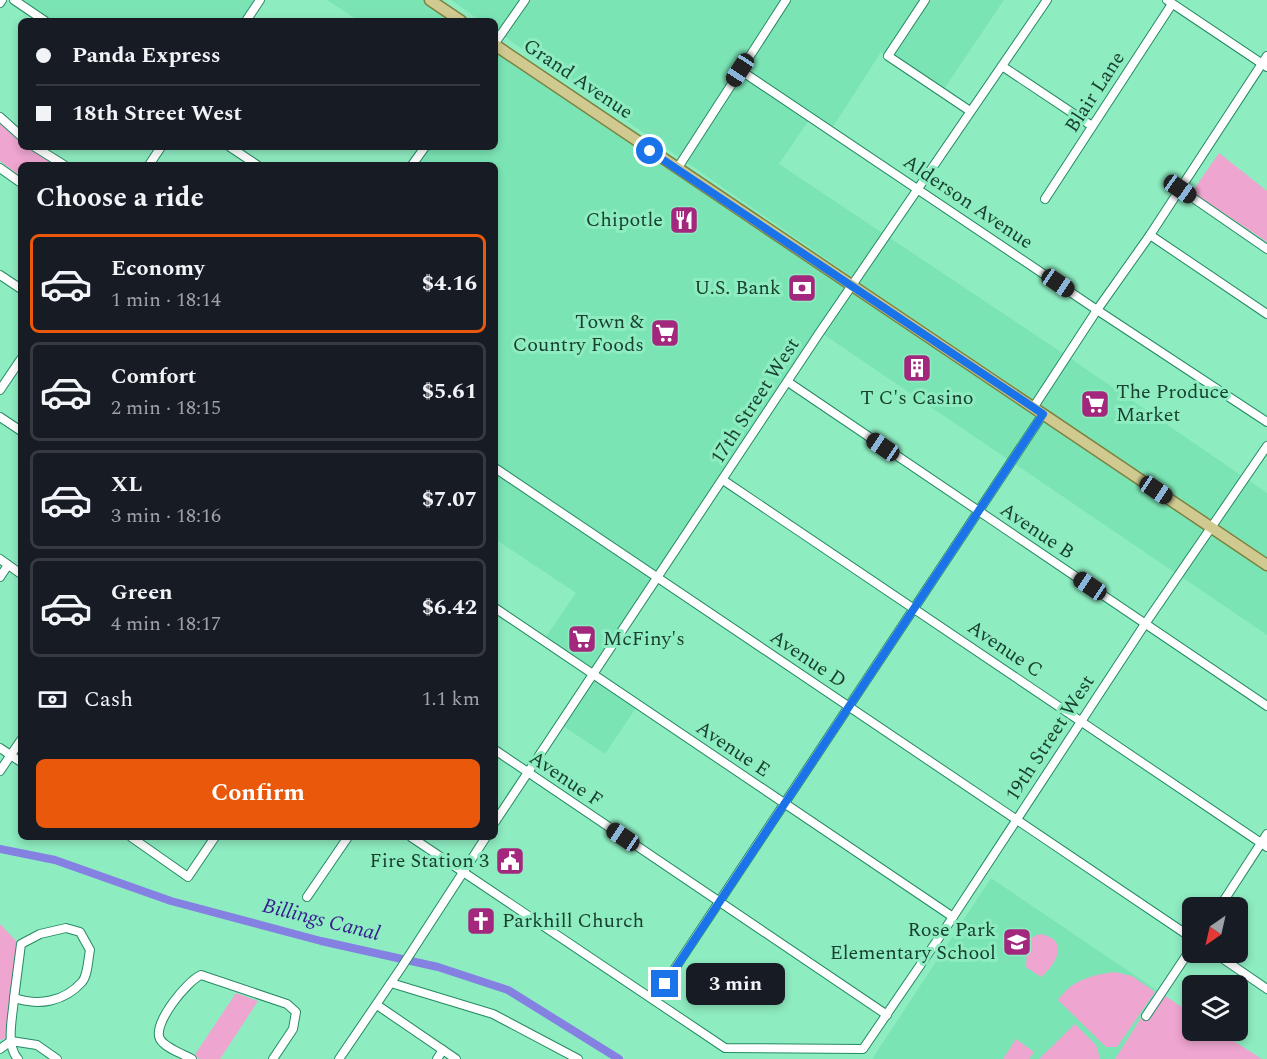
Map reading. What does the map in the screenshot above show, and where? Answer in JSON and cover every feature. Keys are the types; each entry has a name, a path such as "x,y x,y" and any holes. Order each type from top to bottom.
{"main road":[{"path":"430,0 457,18"},
{"name":"Grand Avenue","path":"498,46 1267,565"}],"street":[{"path":"14,0 41,18"},
{"path":"249,18 260,0"},
{"path":"498,40 525,0"},
{"path":"677,169 786,0"},
{"path":"925,0 888,56 970,111"},
{"name":"17th Street West","path":"498,817 970,111 1047,0"},
{"path":"415,840 654,1000 978,511 1097,310 1150,235 1265,62 1169,2"},
{"name":"Blair Lane","path":"1045,199 1169,2"},
{"path":"1002,66 1092,126"},
{"name":"Alderson Avenue","path":"740,70 1267,422"},
{"path":"0,117 18,133"},
{"path":"40,150 59,162"},
{"path":"234,150 252,162"},
{"path":"0,168 18,181"},
{"path":"1180,189 1267,249"},
{"path":"1150,235 1267,314"},
{"path":"0,275 18,287"},
{"path":"0,390 18,363"},
{"name":"Avenue B","path":"788,382 1267,706"},
{"path":"0,417 18,429"},
{"name":"19th Street West","path":"654,1000 726,1048 863,1049 953,917 1145,624 1267,446"},
{"name":"Avenue D","path":"498,470 1182,932"},
{"name":"Avenue C","path":"723,480 1082,720 1264,845"},
{"path":"0,559 18,572"},
{"path":"0,577 8,565"},
{"name":"Avenue E","path":"498,610 953,917"},
{"path":"0,771 18,744"},
{"path":"0,748 18,760"},
{"name":"Avenue F","path":"498,752 887,1015"},
{"path":"1227,897 1264,845 1267,834"},
{"path":"135,840 188,877 213,840"},
{"path":"307,897 346,840"},
{"path":"339,1059 377,1005 484,840"},
{"path":"14,998 29,1003 57,1001 84,980 90,950 80,932 66,928 40,934 21,944 14,998 11,1041 18,1059"},
{"path":"1146,1016 1182,962"},
{"path":"1229,963 1267,989"},
{"path":"192,1059 162,1042 158,1034 160,1023 188,982 201,975 287,1004 296,1012 293,1029 273,1059"},
{"path":"391,983 493,1014 578,1059"},
{"path":"377,1005 456,1059"},
{"path":"0,1049 11,1041 37,1045 57,1059"},
{"path":"437,1059 443,1050"}],"shaded area":[{"path":"14,0 260,0 248,18 41,18"},
{"path":"327,0 430,0 457,18 354,18"},
{"path":"451,0 1004,0 942,92 881,52 831,130 811,117 779,164 1267,493 1267,557 874,292 498,32 498,18 477,18"},
{"path":"498,47 1267,565 1267,635 820,332 593,674 638,705 605,754 560,724 593,675 543,641 576,593 498,541 498,162 414,162 423,150 498,150"},
{"path":"0,123 18,140 18,150 31,150 50,162 18,162 18,175 0,161"},
{"path":"1219,153 1267,191 1267,242 1192,192"},
{"name":"Rose Park Elementary School","path":"991,878 1158,991 1115,1059 872,1059"},
{"path":"0,924 17,942 7,1038 0,1040"},
{"path":"1040,934 1055,941 1058,946 1056,959 1041,977 1026,967 1028,943 1034,936"},
{"path":"1115,972 1132,976 1155,992 1117,1047 1106,1047 1058,1000 1076,983"},
{"path":"1158,991 1182,1007 1182,1041 1234,1041 1262,1059 1115,1059"},
{"path":"236,993 258,1001 220,1059 200,1059 194,1056"},
{"path":"1075,1024 1096,1045 1100,1059 1039,1059"},
{"path":"1016,1039 1034,1052 1029,1059 1003,1059"}],"waterway":[{"name":"Billings Canal","path":"0,849 55,860 171,901 321,941 438,967 508,990 619,1059"}],"place":[{"name":"Chipotle","path":"684,220"},
{"name":"U.S. Bank","path":"802,288"},
{"name":"Town & Country Foods","path":"665,333"},
{"name":"T C's Casino","path":"917,368"},
{"name":"The Produce Market","path":"1095,404"},
{"name":"McFiny's","path":"582,639"},
{"name":"Fire Station 3","path":"510,861"},
{"name":"Parkhill Church","path":"481,921"},
{"name":"Rose Park Elementary School","path":"1017,942"}],"route":[{"path":"650,151 1043,414 665,984"}]}
